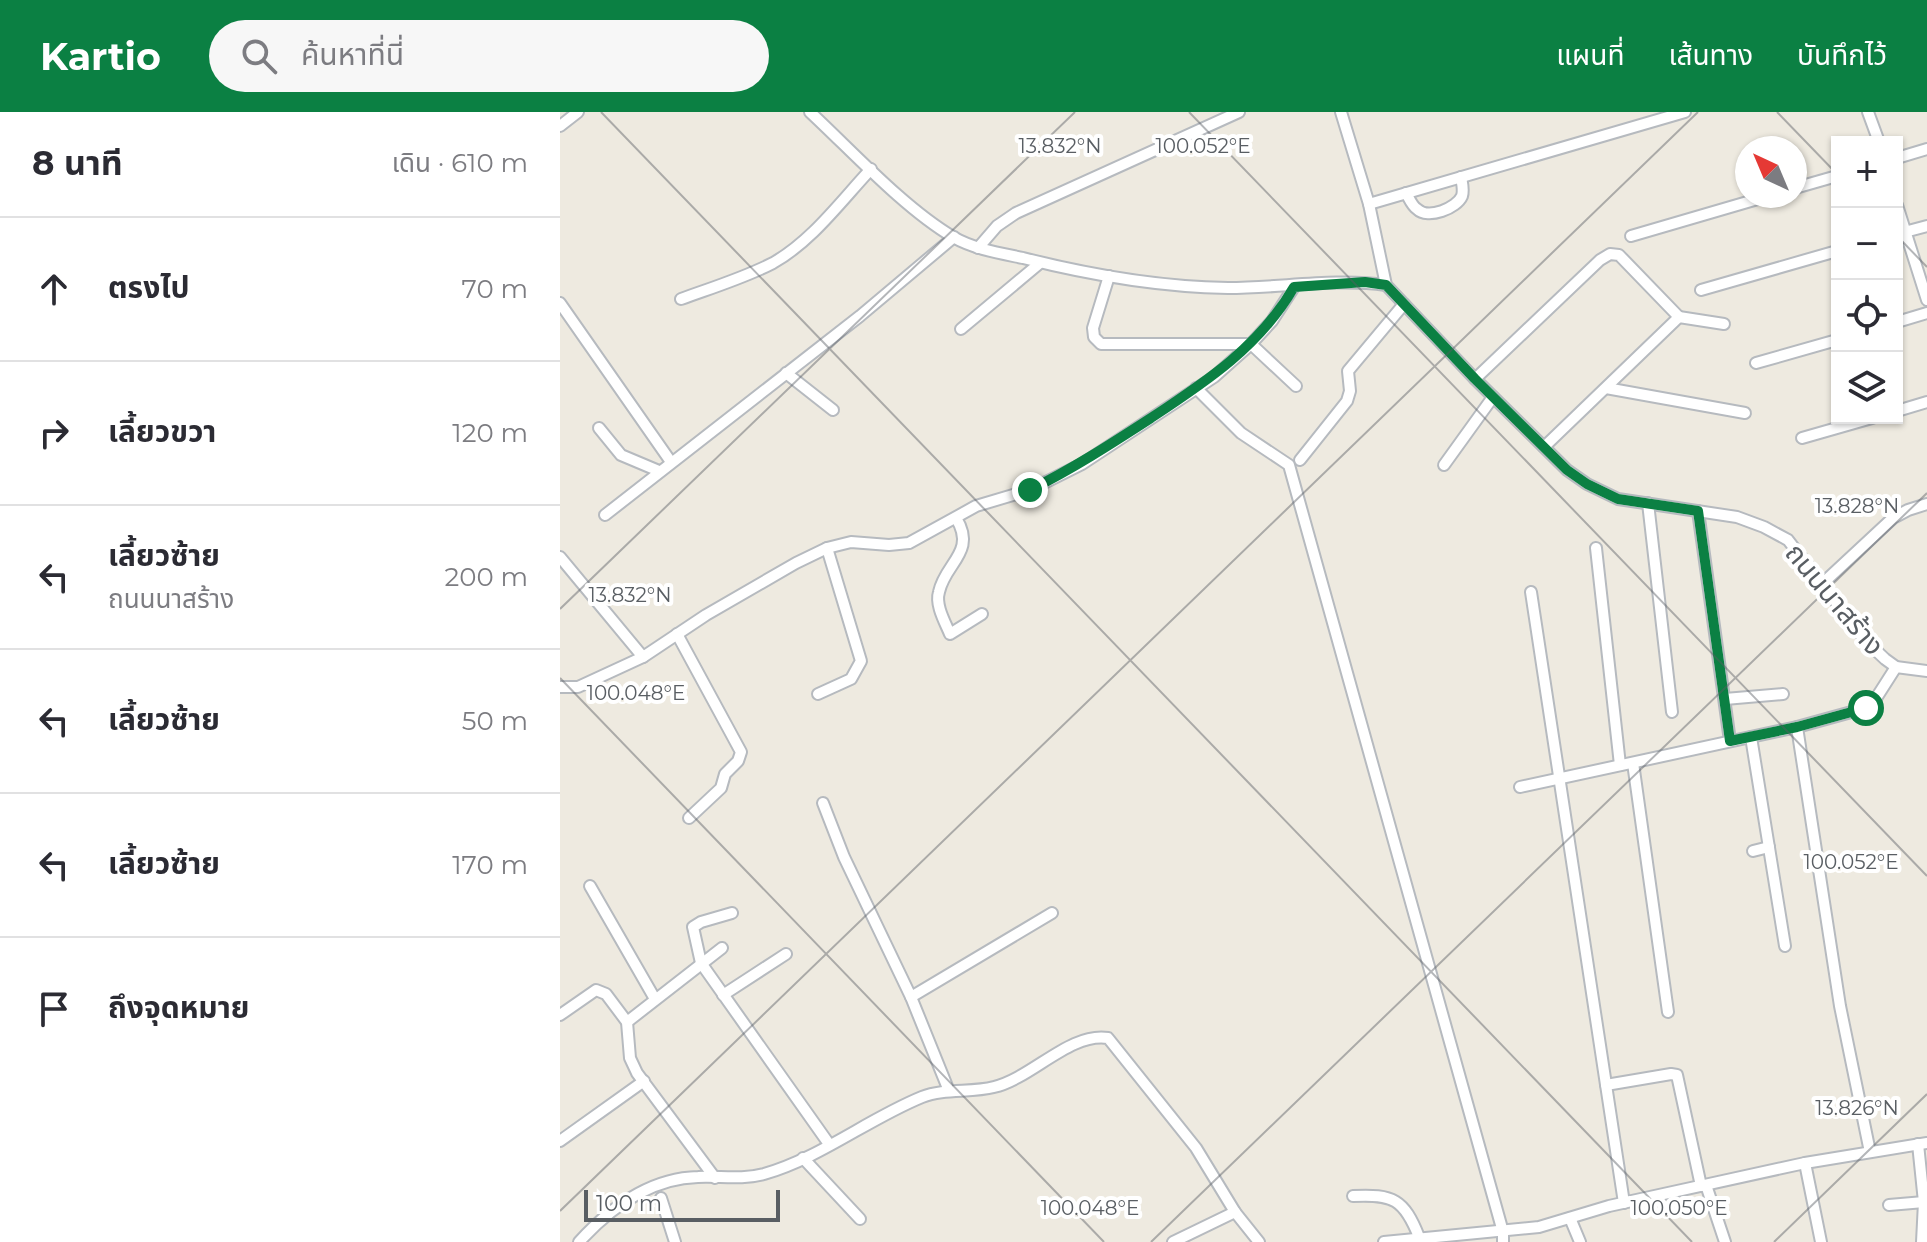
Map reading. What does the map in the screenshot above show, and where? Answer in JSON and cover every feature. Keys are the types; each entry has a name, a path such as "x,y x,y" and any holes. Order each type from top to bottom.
{"street":[{"path":"560,126 578,112"},
{"path":"810,112 871,169 954,237 978,248 1040,263 1172,286 1294,287 1355,282 1386,285 1369,204 1341,112"},
{"path":"978,248 997,226 1016,213 1239,112"},
{"path":"1369,204 1685,112"},
{"path":"1868,112 1877,136"},
{"path":"1903,156 1927,149"},
{"path":"681,299 773,263 804,240 871,169"},
{"path":"1406,193 1417,209 1435,213 1460,199 1464,192 1461,177"},
{"path":"1807,185 1831,178"},
{"path":"1631,236 1735,206"},
{"path":"1903,232 1927,226"},
{"path":"605,515 860,316 954,237"},
{"path":"1903,238 1927,300"},
{"path":"1701,290 1831,253"},
{"path":"1475,379 1610,254 1619,255 1679,317 1724,324"},
{"path":"961,329 1040,263"},
{"path":"1109,276 1093,328 1094,337 1101,344 1251,344 1296,386"},
{"name":"ถนนนาสร้าง","path":"1386,285 1567,470 1618,499 1737,517 1788,540 1866,641 1896,667 1927,671"},
{"path":"561,686 578,687 643,657 796,563 827,548 851,542 909,543 976,506 1030,490 1082,464 1214,377 1272,321 1294,287"},
{"path":"560,303 671,462"},
{"path":"1300,460 1347,401 1350,391 1348,371 1356,359 1404,304"},
{"path":"1903,320 1927,313"},
{"path":"1544,447 1679,317"},
{"path":"1756,363 1831,342"},
{"path":"786,373 833,410"},
{"path":"1196,388 1241,433 1289,465 1503,1237"},
{"path":"1606,388 1745,413"},
{"path":"1444,465 1493,397"},
{"path":"1903,409 1927,402"},
{"path":"1802,438 1851,424"},
{"path":"599,428 621,455 659,471"},
{"path":"1648,503 1672,712"},
{"path":"1822,584 1893,518 1927,504"},
{"path":"1698,511 1730,741"},
{"path":"956,518 962,528 961,551 938,593 939,604 950,634 982,614"},
{"path":"818,694 851,679 861,661 827,548"},
{"path":"1596,548 1620,765"},
{"path":"560,557 643,657"},
{"path":"1531,592 1624,1203"},
{"path":"677,634 741,752 738,761 725,774 721,788 689,818"},
{"path":"1520,787 1797,727 1866,708 1873,703 1896,667"},
{"path":"1725,699 1783,694"},
{"path":"1797,727 1840,1006 1870,1152"},
{"path":"1751,737 1785,946"},
{"path":"1633,763 1668,1012"},
{"path":"823,803 844,857 911,997 949,1091"},
{"path":"1753,851 1769,847"},
{"path":"590,886 655,999"},
{"path":"732,913 693,927 701,963 829,1144"},
{"path":"911,997 1052,913"},
{"path":"627,1022 722,948"},
{"path":"723,995 786,954"},
{"path":"560,1015 599,990 606,994 627,1022 630,1058 715,1178"},
{"path":"579,1242 628,1200 658,1183 699,1176 737,1179 765,1174 926,1095 995,1087 1023,1076 1093,1036 1108,1038 1196,1148 1235,1212 1259,1242"},
{"path":"1606,1085 1677,1075 1704,1185 1725,1242"},
{"path":"560,1141 644,1081"},
{"path":"1384,1242 1419,1237 1503,1237 1624,1203 1704,1185 1805,1163 1923,1144 1922,1242"},
{"path":"803,1158 860,1219"},
{"path":"1805,1163 1821,1242"},
{"path":"1353,1196 1385,1195 1394,1199 1413,1223 1419,1237"},
{"path":"661,1198 675,1242"},
{"path":"1889,1205 1924,1202"},
{"path":"1173,1242 1235,1212"},
{"path":"1570,1218 1580,1242"}],"route":[{"path":"1030,490 1082,464 1214,377 1272,321 1294,287 1365,282 1386,285 1567,470 1618,499 1698,511 1730,741 1866,708"}]}
